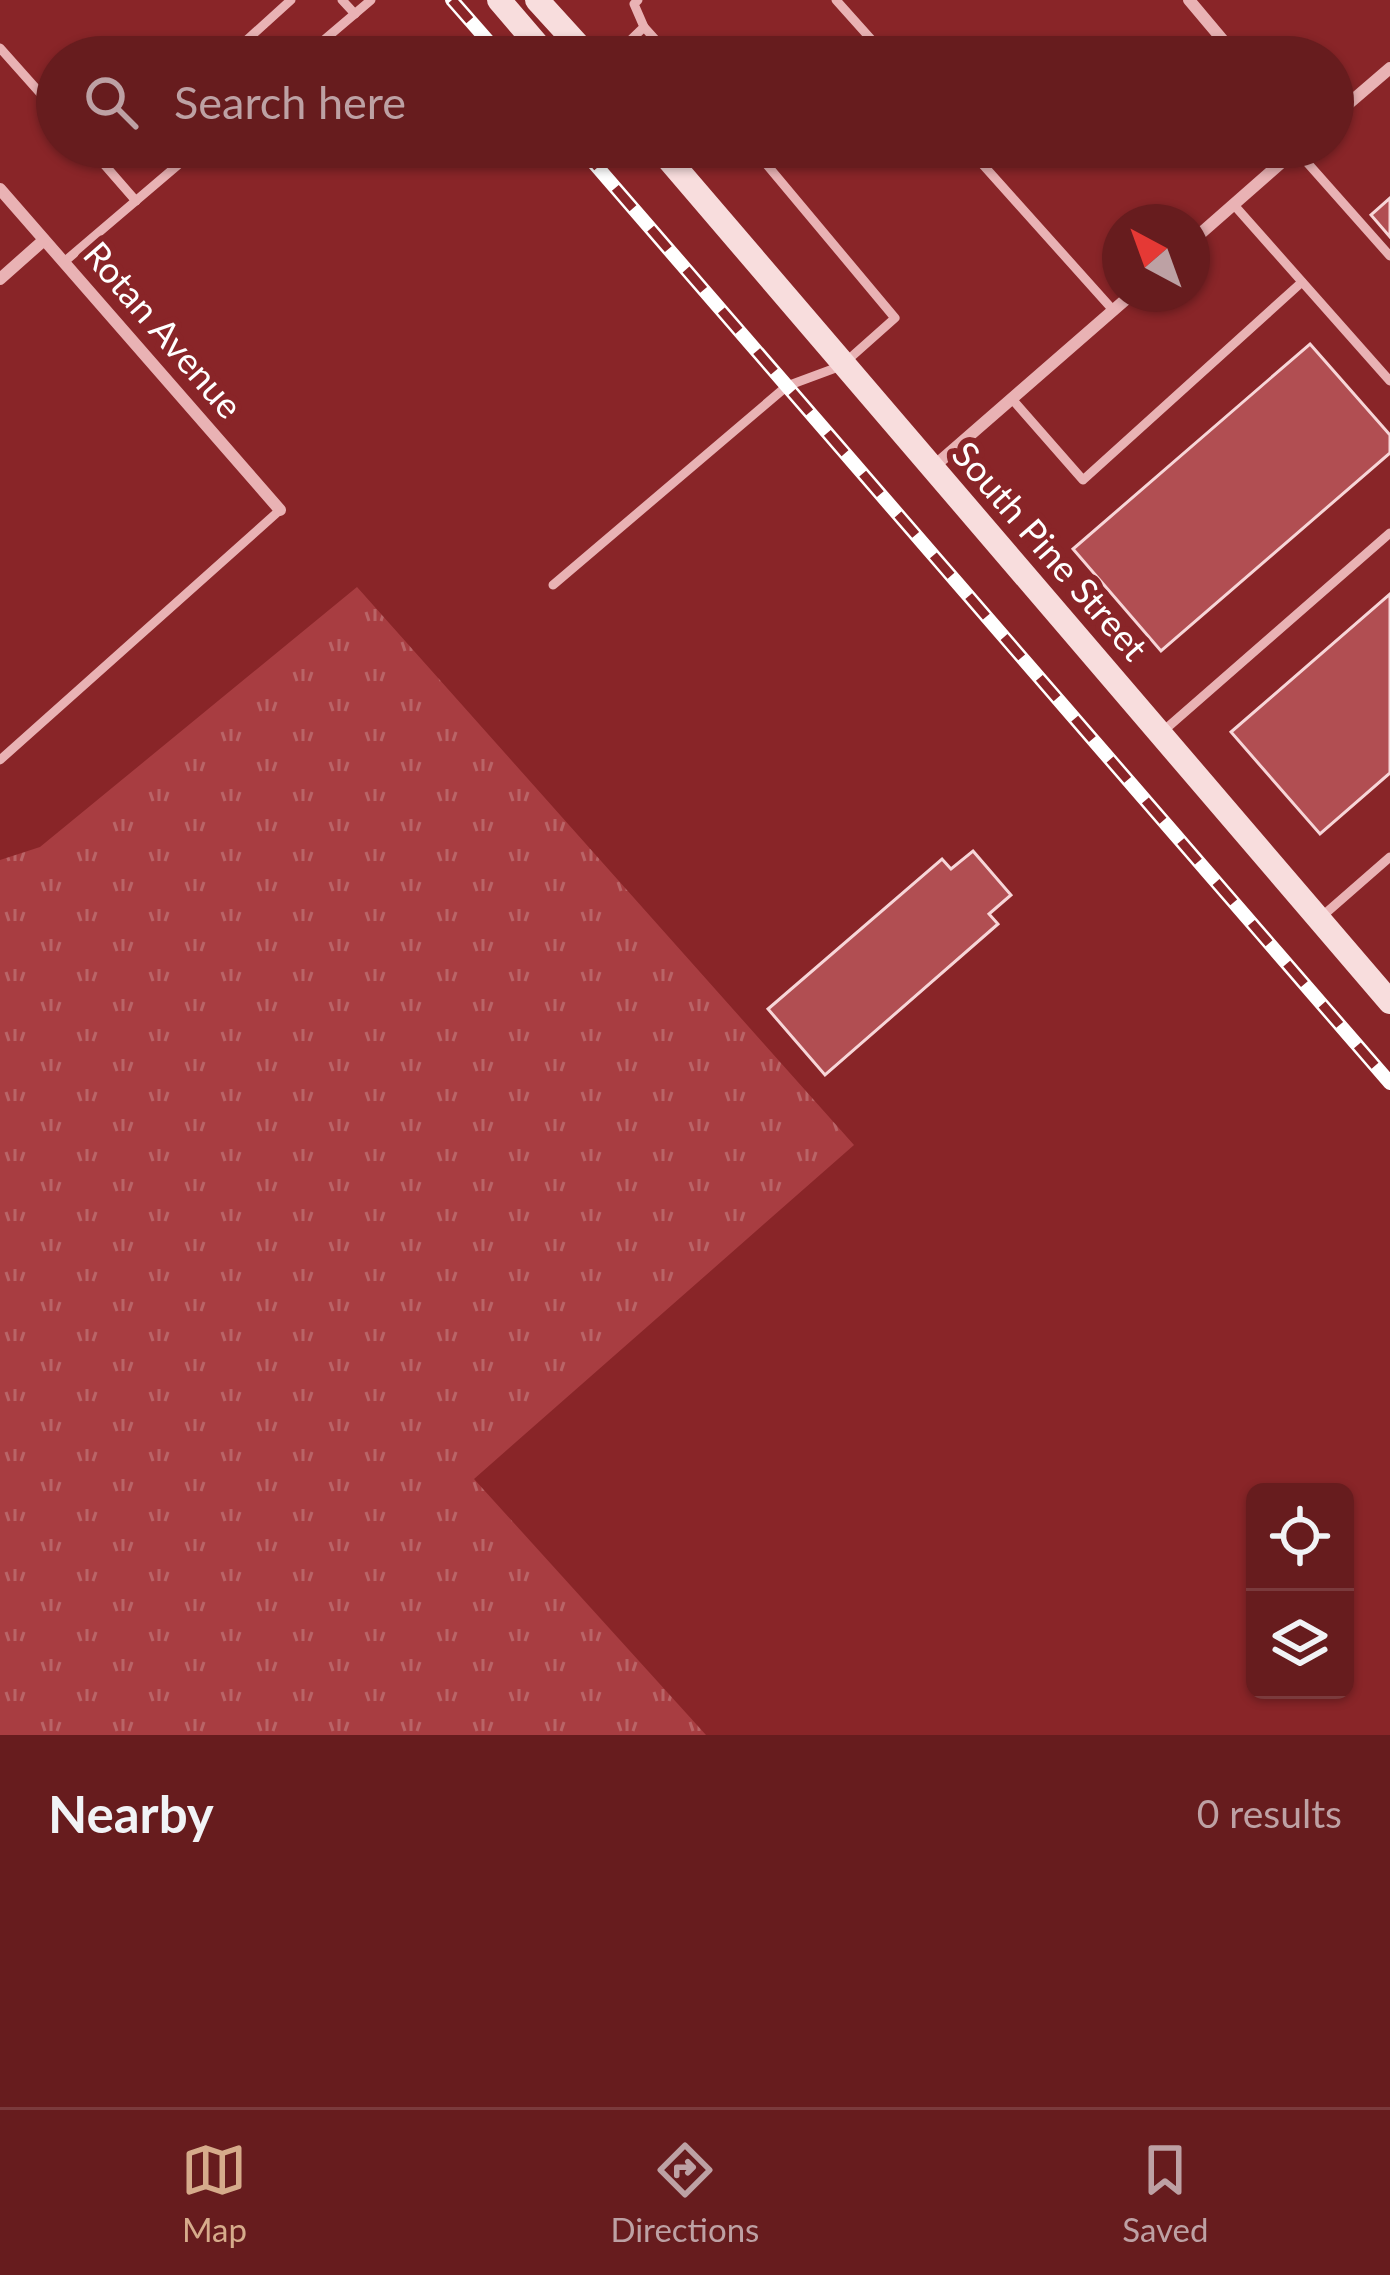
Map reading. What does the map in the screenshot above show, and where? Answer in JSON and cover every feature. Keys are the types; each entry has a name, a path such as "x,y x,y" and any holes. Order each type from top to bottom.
{"main road":[{"path":"499,0 530,36"},
{"path":"537,0 570,36"},
{"path":"559,0 587,36"},
{"name":"South Pine Street","path":"676,168 1390,1001"}],"street":[{"path":"1189,0 1219,36"},
{"path":"1354,100 1390,68"},
{"path":"1210,226 1276,168"},
{"name":"Rotan Avenue","path":"0,189 280,510"},
{"path":"0,279 44,240"},
{"path":"931,469 1111,312"}],"lane":[{"path":"251,36 291,0"},
{"path":"342,0 355,14"},
{"path":"329,36 371,0"},
{"path":"638,0 634,4 652,36"},
{"path":"836,0 868,36"},
{"path":"635,36 644,27"},
{"path":"0,48 36,88"},
{"path":"107,168 136,200"},
{"path":"64,262 174,168"},
{"path":"553,585 787,386 841,366 896,318 770,168"},
{"path":"986,168 1102,298"},
{"path":"1315,168 1390,256"},
{"path":"1234,205 1390,381"},
{"path":"1012,399 1083,480 1301,282"},
{"path":"0,760 280,510"},
{"path":"1161,733 1390,533"},
{"path":"1319,919 1390,857"}],"green space":[{"path":"357,587 854,1145 474,1479 706,1735 0,1735 0,860 40,847"}],"building":[{"path":"1390,198 1390,237 1371,215"},
{"path":"1310,344 1390,435 1390,453 1161,651 1073,549"},
{"path":"1390,594 1390,773 1320,834 1231,732"},
{"path":"973,851 1011,895 989,914 998,924 825,1075 768,1009 942,859 951,869"}],"railway":[{"path":"452,0 484,36"},
{"path":"598,168 1390,1083"}]}
